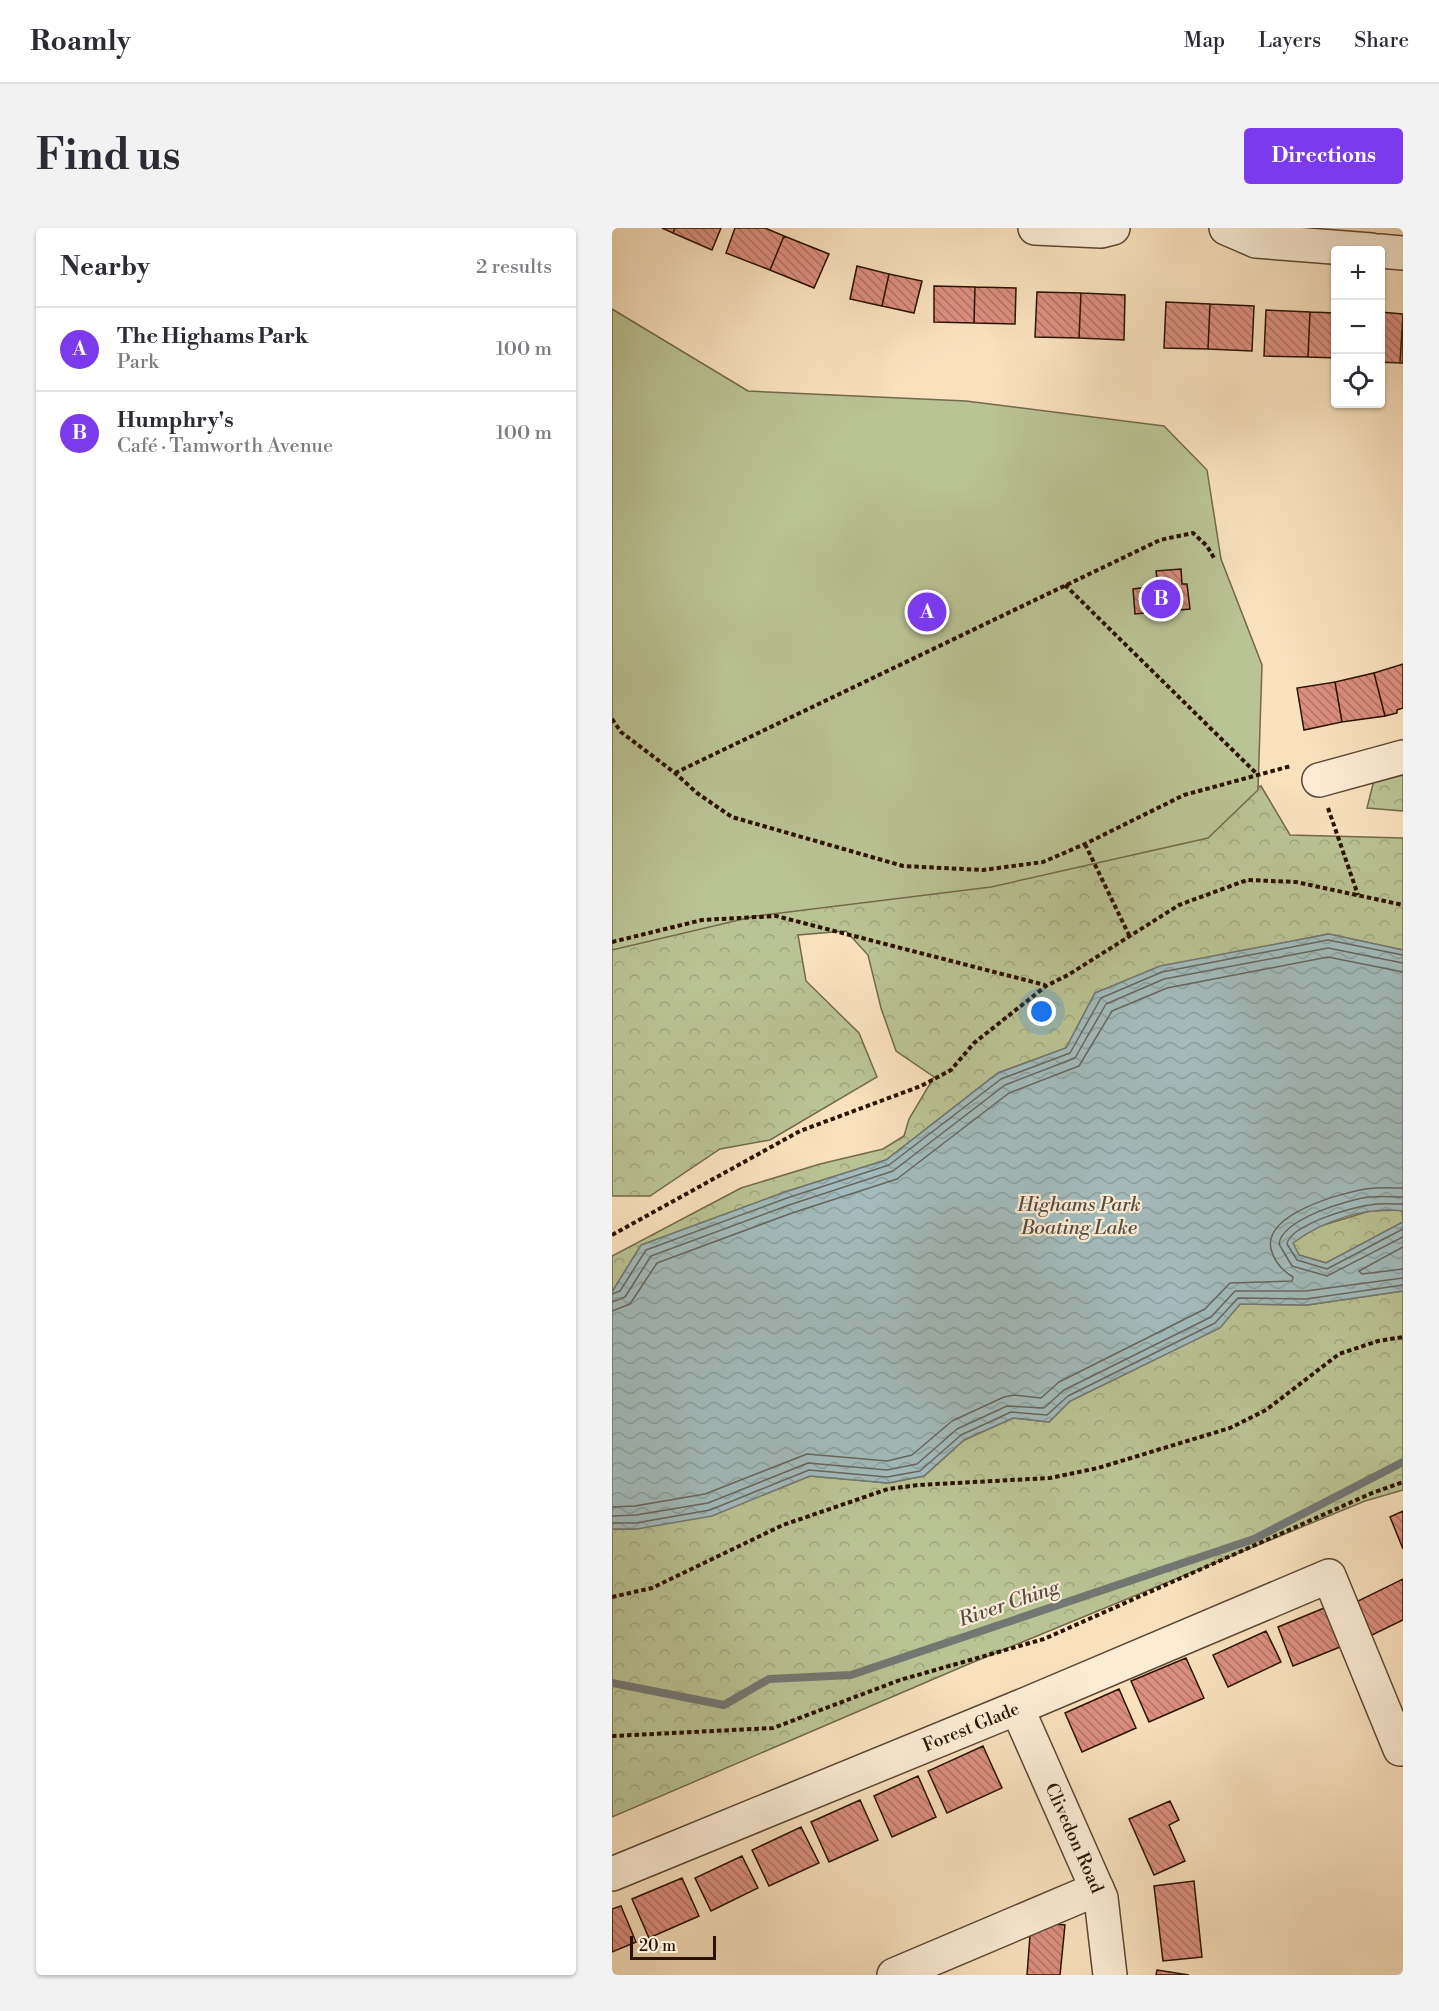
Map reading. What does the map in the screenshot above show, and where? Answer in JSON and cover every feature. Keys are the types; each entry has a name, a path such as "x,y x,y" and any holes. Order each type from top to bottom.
{"street":[{"path":"1035,228 1101,231 1113,228"},
{"path":"1226,228 1256,241 1331,247"},
{"path":"1385,251 1403,253"},
{"path":"1319,780 1403,757"},
{"name":"Forest Glade","path":"612,1874 1017,1708 1329,1576 1400,1749 1403,1747"},
{"name":"Clivedon Road","path":"1017,1708 1101,1898 1110,1975"},
{"path":"894,1975 1097,1889"}],"path":[{"path":"675,773 1160,540 1193,533 1207,546 1214,558"},
{"path":"1065,585 1257,775"},
{"path":"612,719 621,732 675,773 697,794 732,817 903,866 983,870 1043,862 1184,795 1310,760 1358,895"},
{"path":"1085,844 1129,935"},
{"path":"612,1235 800,1131 921,1086 951,1070 974,1043 1046,986 1068,975 1179,905 1247,880 1296,882 1403,905"},
{"path":"612,942 702,920 776,916 1046,986"},
{"path":"612,1597 652,1588 783,1525 888,1490 918,1485 1050,1478 1098,1468 1230,1428 1266,1410 1339,1354 1378,1341 1403,1337"},
{"path":"612,1736 773,1728 900,1680 1044,1639 1372,1493 1403,1482"}],"green space":[{"path":"612,309 748,391 966,401 1164,426 1207,470 1221,559 1262,665 1258,790 1208,838 991,887 756,916 612,950"},
{"path":"1403,772 1403,811 1367,808 1374,780"},
{"path":"1261,786 1290,835 1403,838 1403,950 1328,934 1160,967 1095,993 1066,1048 998,1073 886,1160 785,1192 641,1245 612,1292 612,1256 741,1188 820,1164 883,1149 904,1136 909,1119 934,1077 896,1051 881,1008 868,955 846,931 798,935 806,981 859,1033 877,1077 770,1140 720,1149 650,1196 612,1196 612,885 965,887"},
{"path":"1402,1210 1403,1222 1326,1263 1299,1255 1292,1242 1317,1227 1370,1211"},
{"path":"1403,1291 1403,1490 1365,1501 964,1666 612,1817 612,1529 637,1529 764,1494 810,1476 888,1483 924,1476 964,1440 1013,1418 1049,1422 1070,1401 1219,1328 1240,1304 1307,1305"}],"water":[{"name":"Highams Park Boating Lake","path":"1329,934 1403,950 1403,1211 1374,1211 1345,1217 1317,1228 1293,1243 1299,1255 1326,1263 1403,1222 1403,1291 1307,1305 1240,1304 1220,1328 1070,1401 1049,1422 1013,1418 964,1440 924,1476 888,1483 810,1476 712,1516 637,1529 612,1529 612,1292 641,1245 785,1192 886,1160 998,1073 1066,1048 1095,993 1160,966"}],"building":[{"path":"662,228 675,228 673,233"},
{"path":"675,228 721,228 712,250 673,233"},
{"path":"735,228 765,228 784,236 770,270 726,253"},
{"path":"784,236 829,254 814,288 770,270"},
{"path":"857,266 889,274 882,306 850,299"},
{"path":"889,274 922,281 914,313 882,306"},
{"path":"934,286 975,287 974,323 934,322"},
{"path":"975,287 1016,288 1015,324 974,323"},
{"path":"1037,292 1081,293 1079,338 1035,337"},
{"path":"1081,293 1125,295 1124,340 1079,338"},
{"path":"1166,302 1210,304 1208,349 1164,348"},
{"path":"1210,304 1254,306 1252,351 1208,349"},
{"path":"1266,310 1310,312 1308,357 1264,356"},
{"path":"1310,312 1331,313 1331,358 1308,357"},
{"path":"1385,312 1403,314 1400,363 1385,362"},
{"path":"1403,317 1403,363 1400,363"},
{"path":"1181,569 1182,584 1187,584 1190,609 1135,614 1133,589 1158,586 1156,571"},
{"path":"1403,664 1403,708 1397,710 1397,713 1385,716 1374,673"},
{"path":"1374,673 1385,716 1342,722 1335,682"},
{"path":"1335,682 1342,722 1304,730 1297,688"},
{"path":"1403,1511 1403,1549 1390,1517"},
{"path":"1403,1579 1403,1620 1372,1635 1356,1602"},
{"path":"1329,1606 1345,1645 1293,1666 1278,1627"},
{"path":"1266,1631 1281,1662 1228,1687 1213,1655"},
{"path":"1186,1658 1204,1698 1149,1722 1131,1681"},
{"path":"1119,1689 1136,1728 1082,1752 1065,1713"},
{"path":"983,1746 1002,1788 947,1813 928,1771"},
{"path":"918,1776 936,1817 892,1837 874,1796"},
{"path":"860,1800 878,1840 829,1862 811,1822"},
{"path":"1170,1801 1179,1820 1169,1825 1185,1861 1154,1875 1129,1819"},
{"path":"801,1827 819,1863 769,1886 752,1850"},
{"path":"742,1856 758,1888 711,1911 695,1878"},
{"path":"682,1878 699,1916 649,1938 632,1899"},
{"path":"1194,1881 1202,1957 1163,1961 1154,1886"},
{"path":"621,1906 636,1942 612,1952 612,1909"},
{"path":"1031,1922 1065,1925 1060,1975 1027,1975"},
{"path":"1157,1970 1189,1975 1156,1975"}],"waterway":[{"name":"River Ching","path":"612,1683 724,1705 769,1679 851,1675 1254,1539 1403,1462"}],"place":[{"name":"Humphry's","path":"1161,599"},
{"name":"The Highams Park","path":"927,612"}]}
